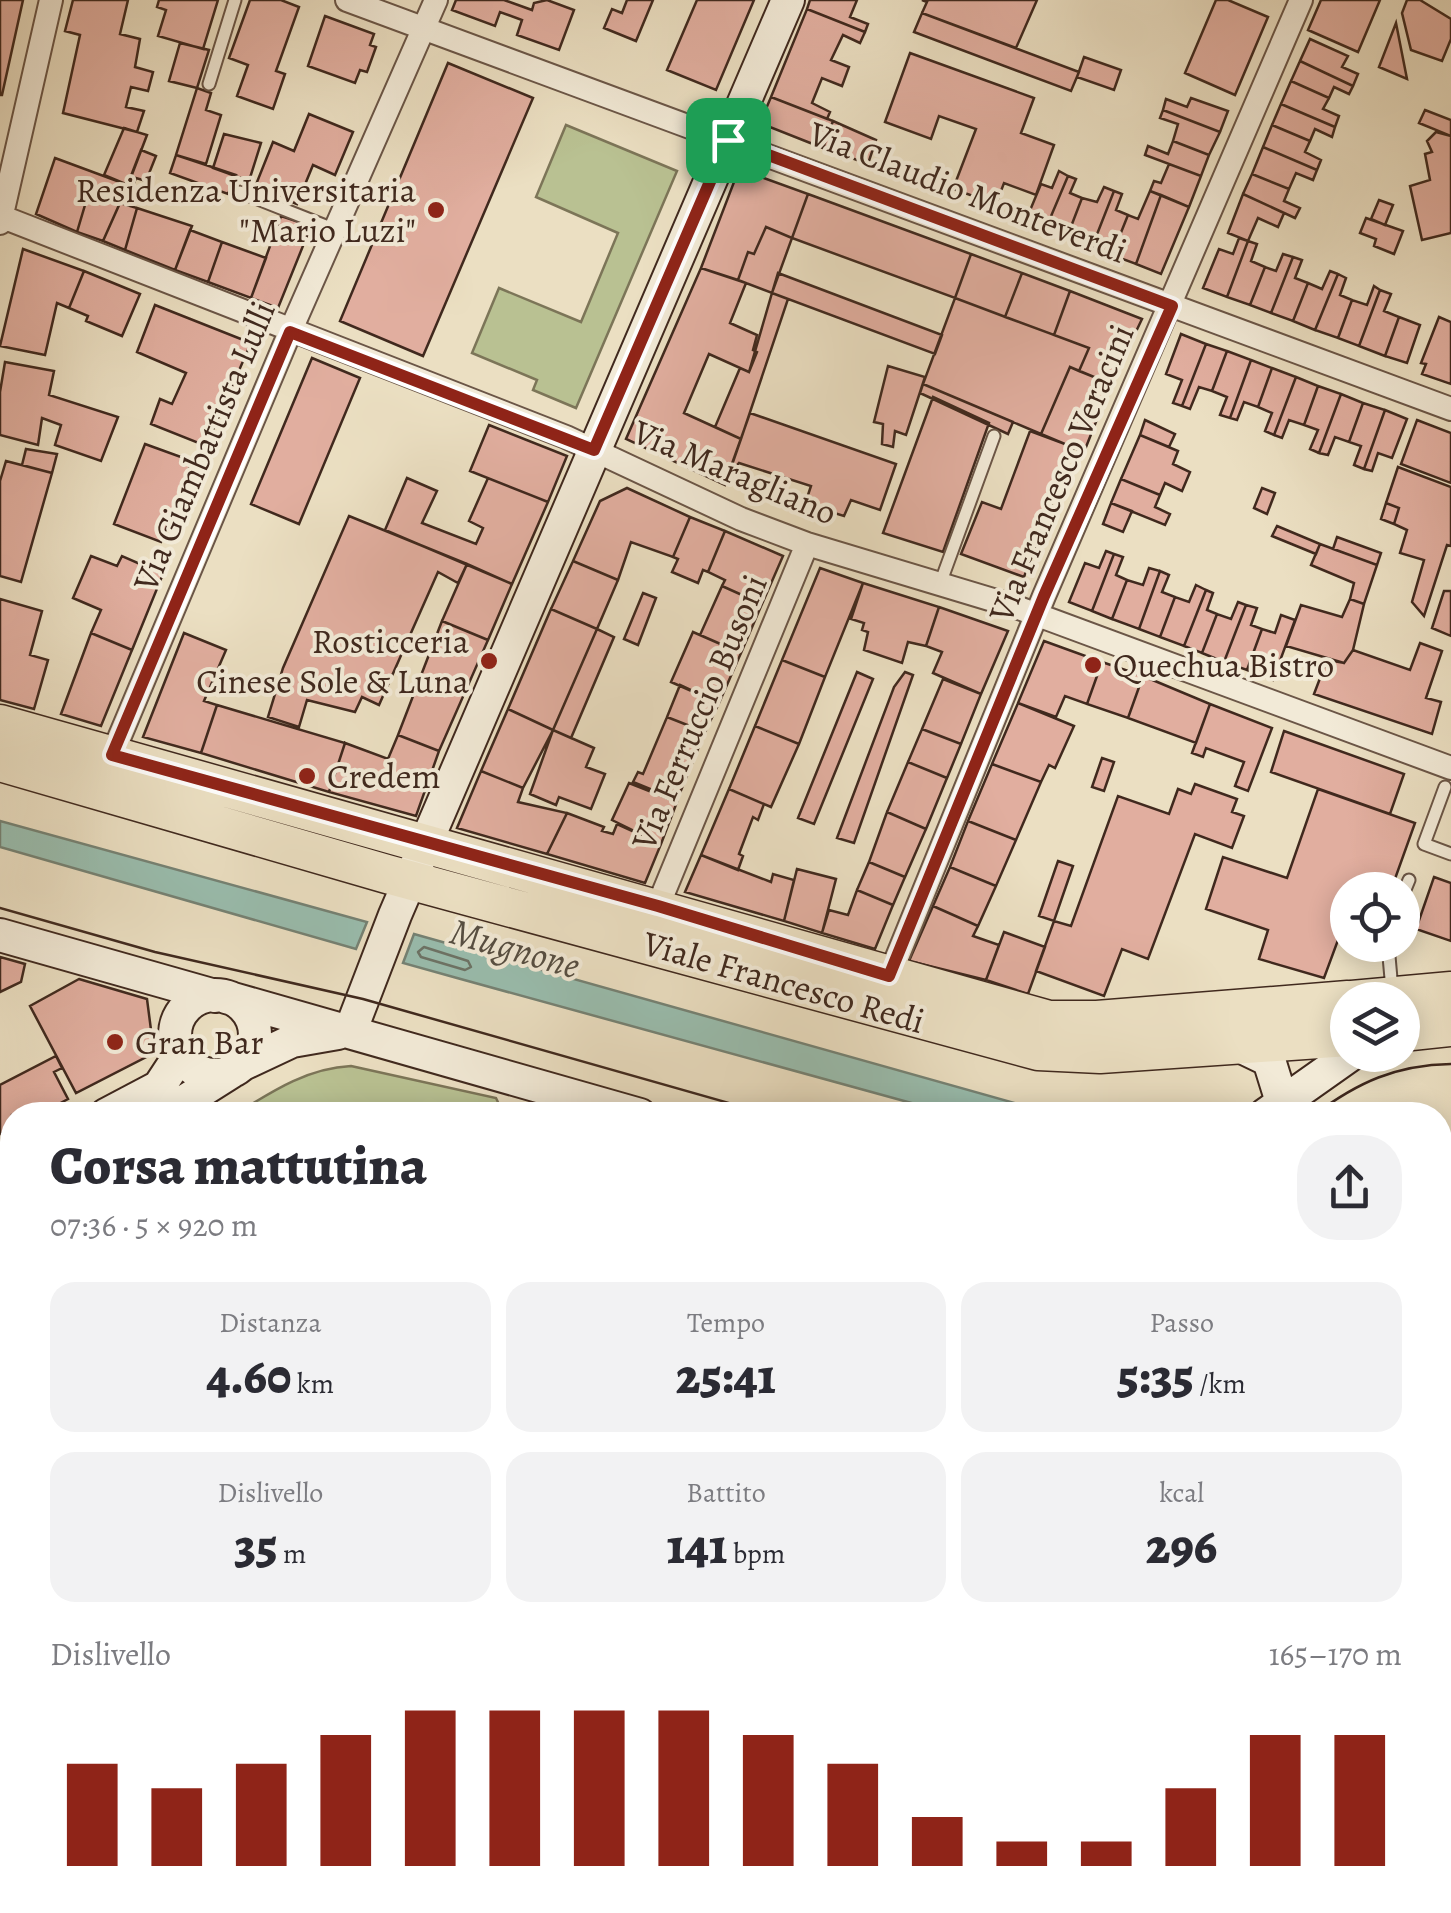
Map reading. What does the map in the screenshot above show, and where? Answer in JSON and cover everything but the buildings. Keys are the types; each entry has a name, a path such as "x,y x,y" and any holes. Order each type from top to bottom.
{"main road":[{"name":"Viale Francesco Redi","path":"0,724 658,906 1001,1008 1064,1021 1330,1001"},
{"name":"Viale Francesco Redi","path":"0,762 412,880 1038,1051 1100,1054 1330,1038"},
{"name":"Viale Francesco Redi","path":"1420,1009 1451,1028"}],"street":[{"path":"0,219 51,0"},
{"name":"Via Claudio Monteverdi","path":"347,0 1451,410"},
{"name":"Via Giambattista Lulli","path":"112,755 290,332 436,0"},
{"path":"350,1032 788,0"},
{"name":"Via Francesco Veracini","path":"889,976 1037,614 1301,0"},
{"name":"Via Maragliano","path":"0,219 594,450 807,544 1037,614 1448,777"},
{"name":"Via Ferruccio Busoni","path":"658,906 807,544"},
{"path":"0,936 350,1032 547,1102"},
{"path":"183,1102 237,1068 254,1046 254,1026 244,1008 221,996 197,1000 179,1018 175,1036 180,1055 199,1072 218,1075 237,1068 303,1038 350,1032"},
{"path":"1240,1046 1269,1060 1273,1102"},
{"path":"131,1102 159,1087 180,1055"},
{"path":"1283,1102 1330,1069"}],"lane":[{"path":"209,84 236,0"},
{"path":"240,192 336,230"},
{"path":"940,584 994,436"},
{"path":"1448,777 1424,844 1451,854"}],"shaded area":[{"path":"566,125 677,171 576,408 533,390 537,380 472,353 499,288 581,322 618,233 536,197"},
{"path":"351,1066 496,1098 498,1102 256,1102 304,1076"}],"water":[{"path":"0,821 367,922 356,949 0,847"},
{"path":"414,934 1011,1102 908,1102 403,963"}],"tram line":[{"path":"0,908 155,952 363,999 725,1102"},
{"path":"1333,1102 1395,1072 1451,1064"}],"place":[{"name":"Residenza Universitaria \"Mario Luzi\"","path":"436,210"},
{"name":"Rosticceria Cinese Sole & Luna","path":"489,661"},
{"name":"Quechua Bistro","path":"1093,665"},
{"name":"Credem","path":"307,776"},
{"name":"Gran Bar","path":"115,1042"}],"route":[{"path":"728,140 1172,306 1044,596 889,976 658,906 112,755 290,332 594,450 728,140"}],"water label":[{"name":"Mugnone","path":"515,948"}]}
